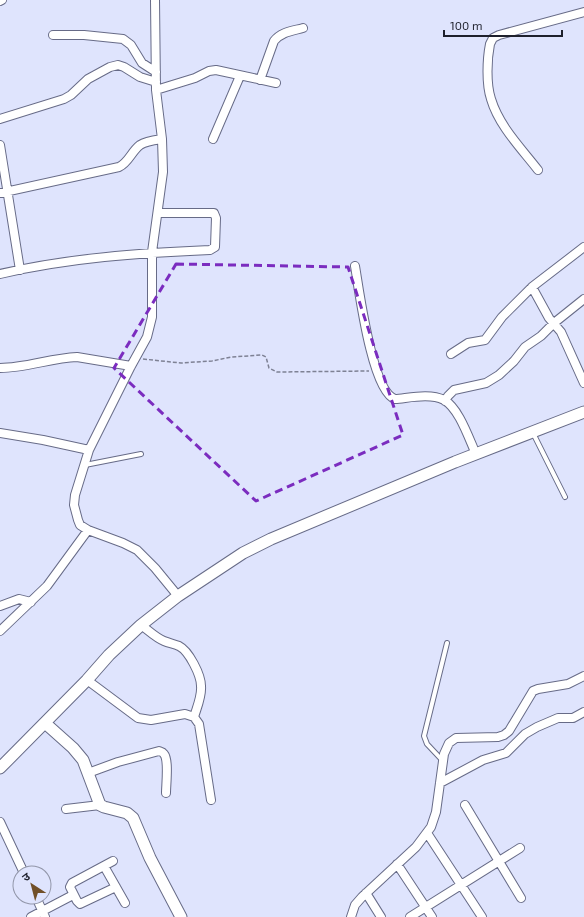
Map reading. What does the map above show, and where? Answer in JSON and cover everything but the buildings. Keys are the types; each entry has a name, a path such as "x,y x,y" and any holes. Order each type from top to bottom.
{"main road":[{"path":"0,768 87,680 109,655 141,625 178,596 243,553 271,539 455,462 584,412"},
{"path":"45,723 73,748 83,760 97,800 100,804 104,807 127,813 133,818 150,858 181,917"}],"street":[{"path":"155,0 156,86 162,139 163,172 152,252 152,317 147,337 89,450 75,495 74,505 80,525 88,530 137,550 155,568 178,596"},
{"path":"538,170 503,124 493,106 489,91 488,51 490,44 493,38 499,35 584,12"},
{"path":"260,80 274,41 277,37 286,32 302,28"},
{"path":"54,35 84,34 123,39 131,45 142,63 156,72"},
{"path":"0,120 64,99 71,95 84,82 114,65 120,65 156,86 195,78 212,70 220,70 240,76 276,83"},
{"path":"214,139 240,76"},
{"path":"4,192 119,167 127,162 140,145 145,142 162,139"},
{"path":"0,145 4,192 20,270"},
{"path":"0,274 96,257 152,252 214,249 216,218 214,213 158,213"},
{"path":"450,354 468,342 486,340 502,317 532,287 584,247"},
{"path":"355,266 366,334 386,393 394,399 421,397 445,401 457,414 473,455"},
{"path":"532,287 549,318 561,332 584,383"},
{"path":"445,401 454,390 486,383 499,376 525,347 541,336 554,323 584,299"},
{"path":"0,368 25,366 69,357 131,366"},
{"path":"0,433 89,450"},
{"path":"0,631 31,602 58,572 88,530"},
{"path":"0,606 19,599 31,602"},
{"path":"141,625 163,641 179,646 191,658 201,680 202,687 194,717"},
{"path":"351,917 355,905 396,864 416,847 431,827 436,812 443,761 449,743 456,738 498,737 504,735 509,731 533,691 568,684 584,676"},
{"path":"87,680 138,718 151,720 185,714 194,717 199,724 211,800"},
{"path":"440,783 484,760 503,755 525,734 537,727 558,718 573,718 584,712"},
{"path":"509,731 510,749"},
{"path":"88,772 132,758 158,751 162,752 166,760 166,793"},
{"path":"66,810 100,804"},
{"path":"465,805 521,898"},
{"path":"0,822 20,865"},
{"path":"427,833 482,917"},
{"path":"410,917 520,848"},
{"path":"114,861 71,884 70,888 78,903 82,904 116,888"},
{"path":"396,864 432,917"},
{"path":"104,866 125,903"},
{"path":"366,893 381,917"},
{"path":"31,917 44,914 73,895"}],"lane":[{"path":"533,432 565,497"},
{"path":"84,465 141,454"},
{"path":"443,761 427,744 424,736 446,643"}],"path":[{"path":"135,358 181,363 262,355 266,358 269,368 277,372 378,371"}],"highlighted area":[{"path":"176,264 348,267 403,435 256,501 114,368"}]}
